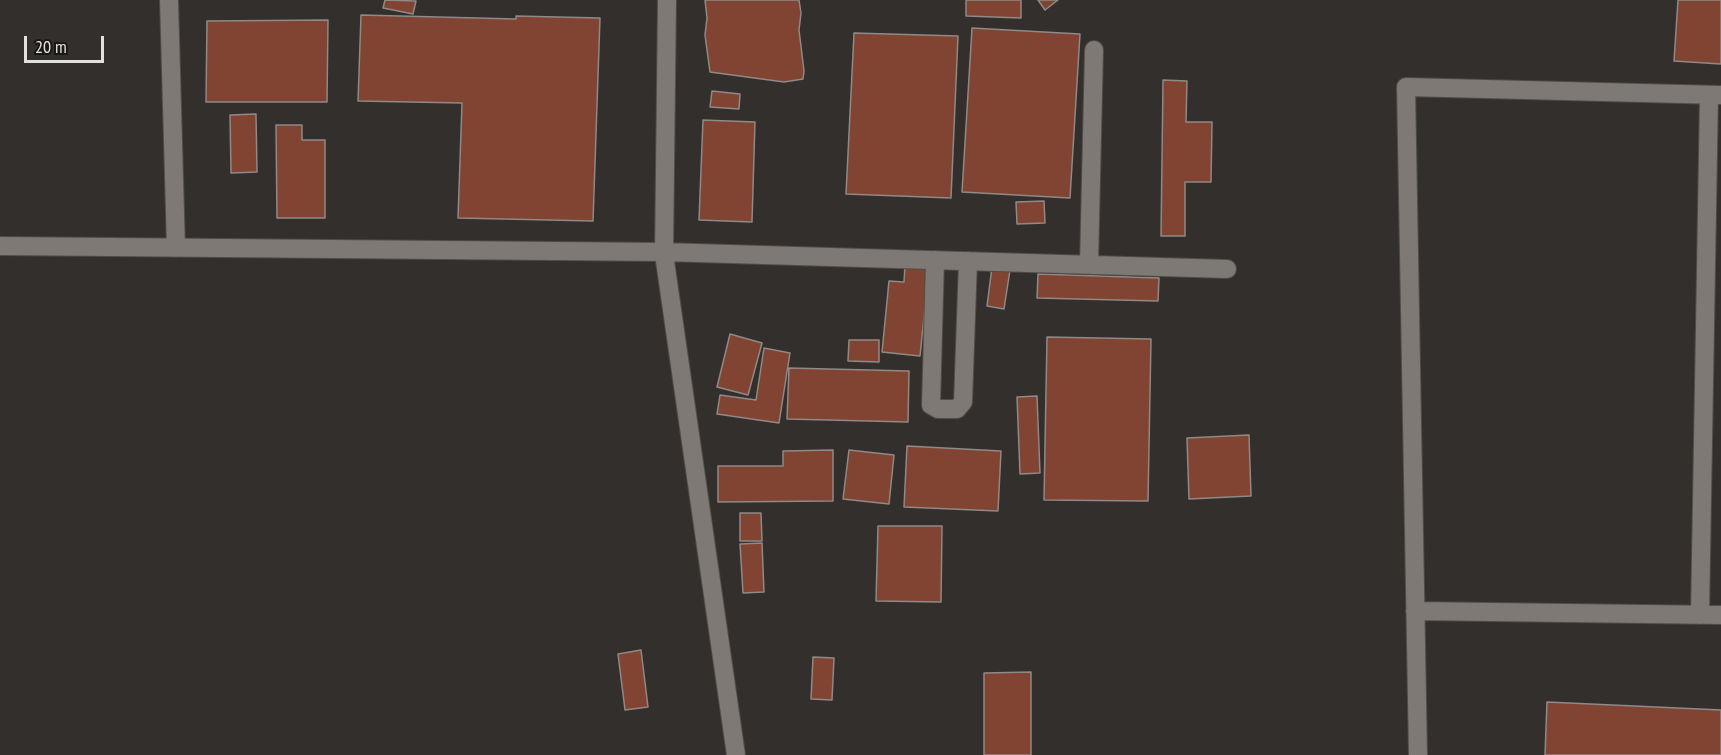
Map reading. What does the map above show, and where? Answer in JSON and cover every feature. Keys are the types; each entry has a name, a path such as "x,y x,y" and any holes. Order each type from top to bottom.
{"street":[{"path":"169,0 176,248"},
{"path":"667,0 664,252 736,755"},
{"path":"1089,265 1094,50"},
{"path":"1418,755 1406,87 1715,95 1700,615"},
{"path":"0,246 664,252 1227,269"},
{"path":"935,260 931,405 938,410 957,409 963,402 968,261"},
{"path":"1415,611 1721,615"}],"building":[{"path":"385,0 416,1 413,14 383,8"},
{"path":"705,0 799,0 803,79 784,82 710,72 705,35 707,18"},
{"path":"966,0 1021,0 1021,18 966,16"},
{"path":"1038,0 1058,0 1045,10"},
{"path":"1678,0 1721,0 1721,64 1674,61"},
{"path":"361,15 516,19 516,16 600,18 593,221 458,218 462,103 358,101"},
{"path":"328,20 327,102 206,102 207,21"},
{"path":"972,28 1080,34 1070,198 962,192"},
{"path":"854,33 958,36 951,198 846,194"},
{"path":"1163,80 1187,81 1186,122 1212,122 1211,182 1185,182 1185,236 1161,236"},
{"path":"712,91 740,94 739,109 710,107"},
{"path":"256,114 257,172 231,173 230,115"},
{"path":"703,120 755,122 752,222 699,220"},
{"path":"276,125 302,125 302,140 325,140 325,218 277,218"},
{"path":"1044,201 1045,223 1017,224 1016,202"},
{"path":"905,265 929,268 920,356 882,352 889,281 904,282"},
{"path":"992,267 1010,270 1004,309 987,306"},
{"path":"1038,274 1159,278 1158,301 1037,298"},
{"path":"730,334 762,343 748,395 717,387"},
{"path":"1047,337 1151,339 1148,501 1044,500"},
{"path":"849,340 879,340 879,362 848,361"},
{"path":"764,348 790,353 779,423 717,414 720,395 756,400"},
{"path":"789,368 909,371 908,422 787,419"},
{"path":"1037,396 1040,473 1020,474 1017,397"},
{"path":"1249,435 1251,496 1189,499 1187,438"},
{"path":"907,446 1001,451 998,511 904,507"},
{"path":"833,450 833,501 718,502 718,466 783,466 783,451"},
{"path":"849,450 894,455 889,504 843,499"},
{"path":"740,513 761,513 762,541 740,541"},
{"path":"878,526 942,526 941,602 876,601"},
{"path":"762,543 764,592 743,593 740,544"},
{"path":"641,650 648,707 625,710 618,654"},
{"path":"813,657 834,658 832,700 811,699"},
{"path":"1031,672 1031,755 984,755 984,673"},
{"path":"1547,702 1721,710 1721,755 1545,755"}]}
